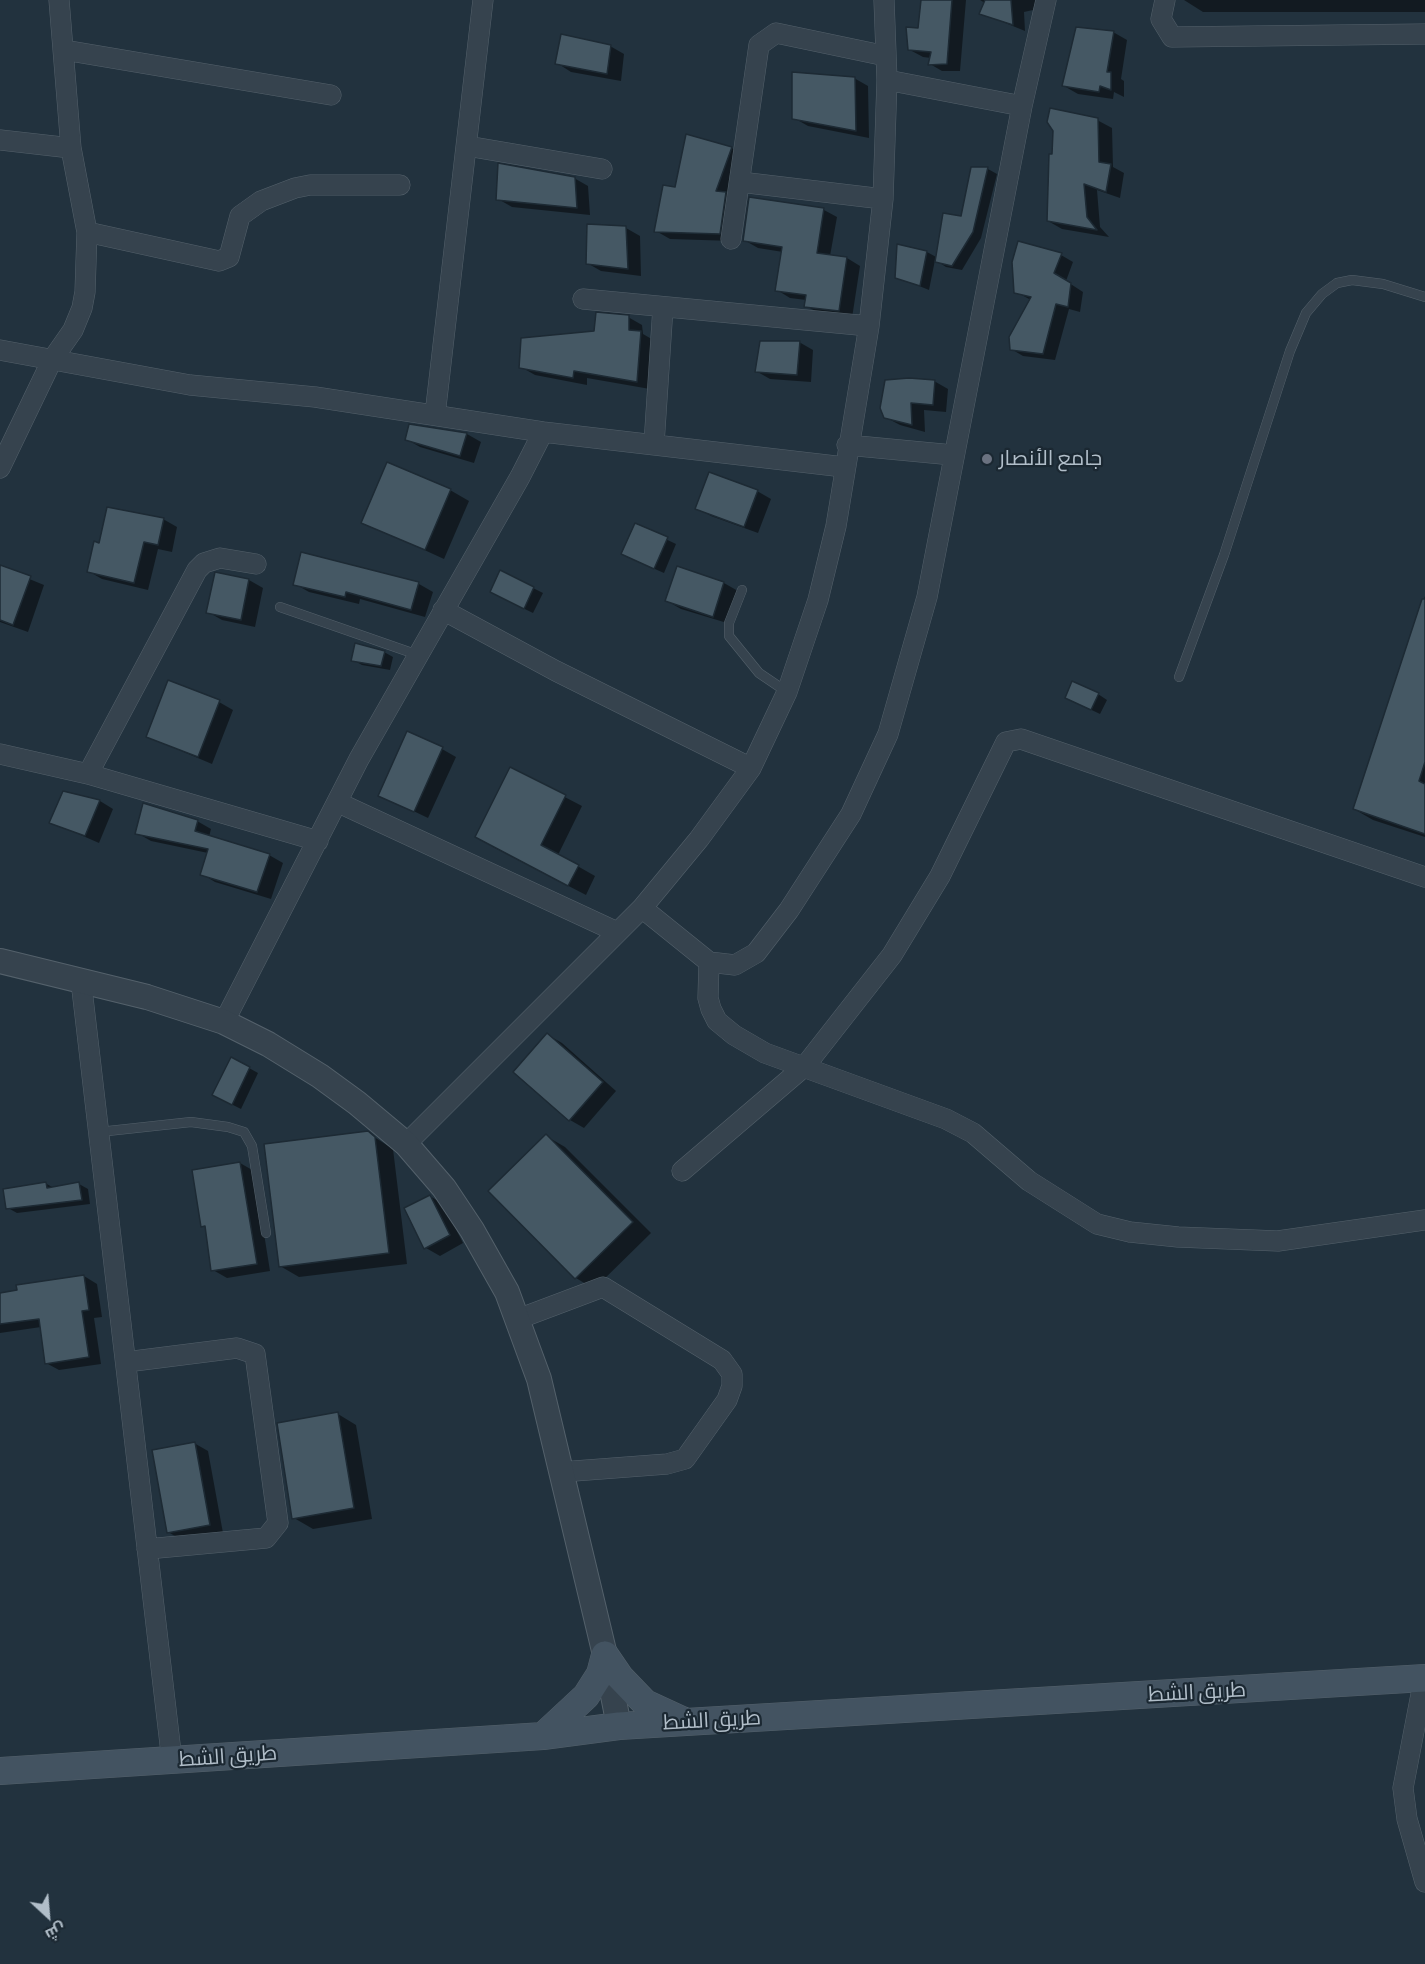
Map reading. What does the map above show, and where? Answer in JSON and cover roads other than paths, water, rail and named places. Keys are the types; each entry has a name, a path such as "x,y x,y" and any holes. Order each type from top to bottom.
{"main road":[{"path":"605,1655 621,1677 645,1702 662,1713 688,1722"},
{"path":"543,1736 586,1696 600,1674 605,1655"},
{"name":"طريق الشط","path":"0,1771 543,1736 619,1726 1425,1679"}],"street":[{"path":"0,468 52,360 73,330 86,292 87,232 71,148 59,0"},
{"path":"435,415 483,0"},
{"path":"406,1144 642,908 699,839 751,768 787,692 818,600 836,526 869,326 883,199 887,80 884,0"},
{"path":"642,908 709,962 735,965 756,953 789,910 851,814 888,734 927,597 1022,106 1046,0"},
{"path":"1166,0 1161,19 1172,37 1425,34"},
{"path":"731,239 759,45 776,33 791,34 886,57"},
{"path":"64,50 331,95"},
{"path":"887,80 1022,106"},
{"path":"0,140 71,148"},
{"path":"467,146 602,169"},
{"path":"740,182 883,199"},
{"path":"87,232 219,261 229,257 240,216 261,201 295,188 310,185 400,185"},
{"path":"583,299 869,326"},
{"path":"654,444 663,307"},
{"path":"0,351 190,385 315,397 543,432 844,467"},
{"path":"224,1022 339,803 359,759 543,432"},
{"path":"848,445 953,455"},
{"path":"88,774 197,570 204,563 220,558 256,564"},
{"path":"443,610 556,671 751,768"},
{"path":"682,1171 805,1066 892,955 940,876 1006,742 1022,739 1425,877"},
{"path":"0,754 88,774 318,841"},
{"path":"339,803 617,932"},
{"path":"0,961 147,997 224,1022 268,1044 320,1076 406,1144 444,1188 472,1230 507,1292 539,1378 605,1655 619,1726"},
{"path":"709,962 708,998 717,1021 755,1048 946,1119 973,1133 1029,1181 1097,1224 1130,1232 1178,1237 1278,1241 1425,1220"},
{"path":"81,981 172,1761"},
{"path":"518,1318 603,1287 722,1360 732,1374 732,1386 727,1400 685,1459 667,1464 561,1472"},
{"path":"126,1362 237,1348 255,1354 278,1523 266,1538 147,1550"},
{"path":"1425,1679 1403,1788 1407,1819 1425,1882"}],"lane":[{"path":"1179,677 1224,555 1290,351 1306,313 1322,294 1337,284 1352,280 1383,284 1425,297"},
{"path":"742,590 729,623 729,636 759,673 787,692"},
{"path":"280,607 418,655"},
{"path":"99,1132 191,1122 228,1127 244,1132 252,1146 266,1233"}],"place":[{"name":"جامع الأنصار","path":"987,459"}]}
